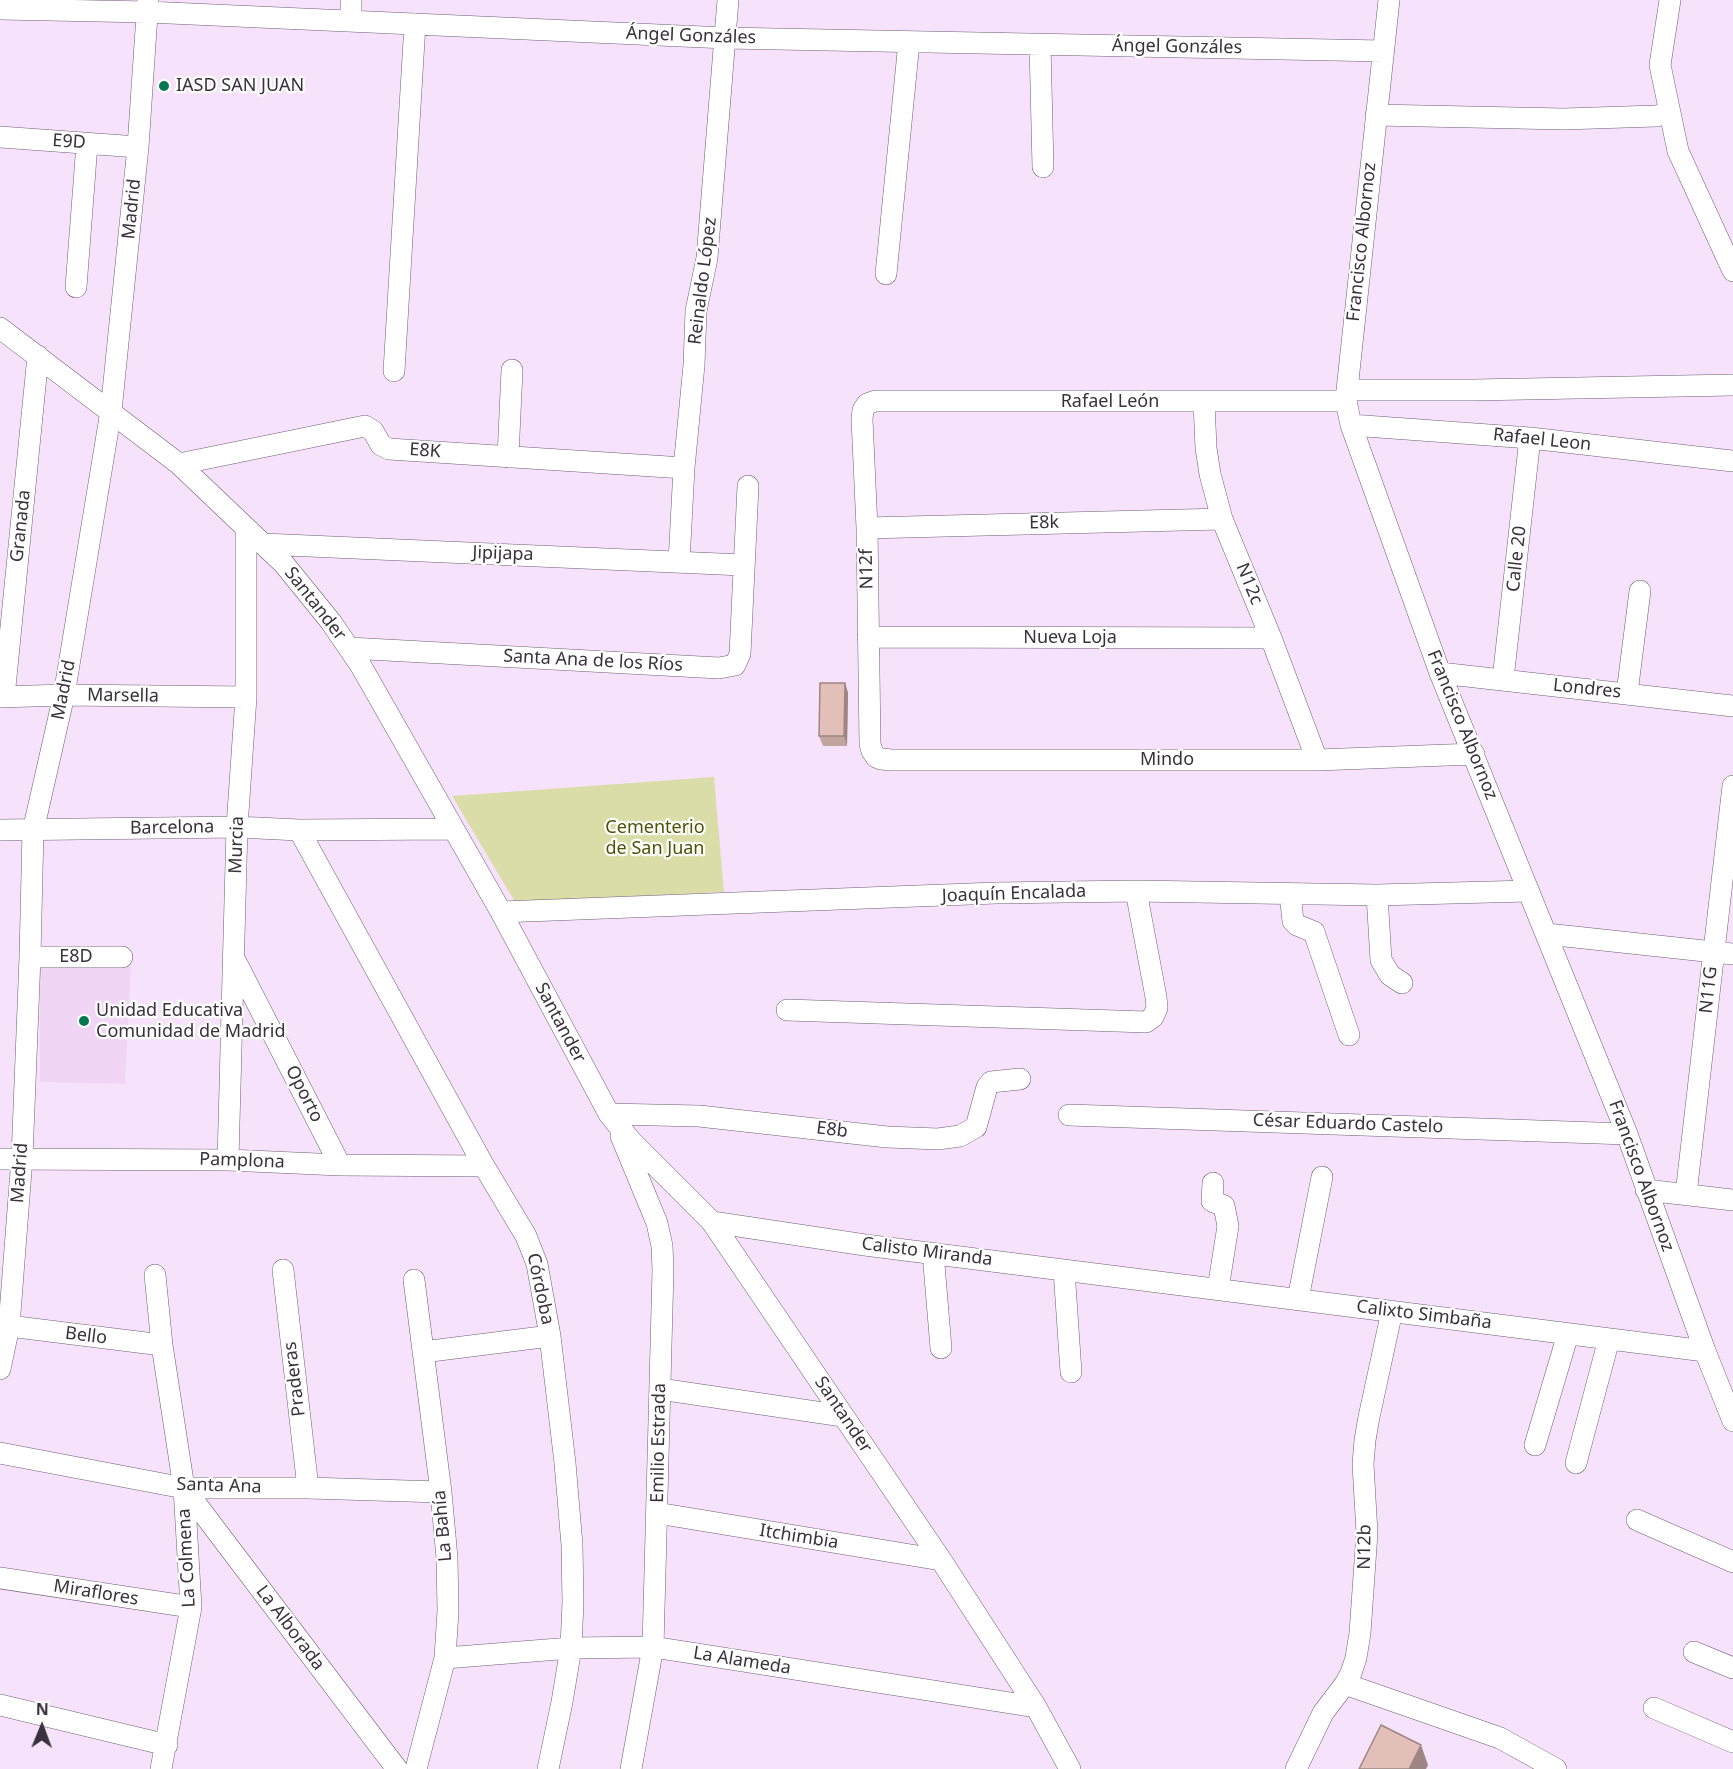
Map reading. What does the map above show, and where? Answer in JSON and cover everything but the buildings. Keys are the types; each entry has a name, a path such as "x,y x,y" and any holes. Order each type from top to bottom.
{"street":[{"path":"351,0 351,21"},
{"name":"Reinaldo López","path":"679,562 696,311 707,258 728,0"},
{"name":"Francisco Albornoz","path":"1389,0 1347,396 1351,426 1440,673 1627,1134 1705,1351 1733,1421"},
{"path":"1670,0 1660,65 1678,151 1733,271"},
{"name":"Ángel Gonzáles","path":"0,9 148,6 351,21 726,38 1383,51"},
{"name":"Madrid","path":"0,1369 9,1326 22,1158 33,831 64,695 111,411 138,147 148,6"},
{"path":"394,371 415,24"},
{"path":"886,274 909,42"},
{"path":"1040,44 1043,167"},
{"path":"1376,115 1564,119 1656,116 1670,113"},
{"name":"E9D","path":"0,137 138,147"},
{"path":"76,288 87,144"},
{"name":"Santander","path":"0,328 179,464 263,544 305,589 349,648 501,912 612,1119 712,1222 941,1560 1036,1707 1070,1769"},
{"name":"Granada","path":"2,697 38,356"},
{"path":"508,457 512,370"},
{"name":"Rafael León","path":"874,400 1204,402 1474,390 1733,385"},
{"name":"N12f","path":"870,744 867,528 862,419 867,404 874,400"},
{"name":"N12c","path":"1204,402 1206,448 1210,474 1222,519 1271,638 1317,760"},
{"name":"E8K","path":"179,464 365,426 373,431 381,445 389,449 684,468"},
{"name":"Rafael Leon","path":"1351,426 1530,438 1733,461"},
{"name":"Calle 20","path":"1503,680 1530,438"},
{"path":"743,564 748,486"},
{"name":"E8k","path":"867,528 1222,519"},
{"name":"Murcia","path":"228,1160 237,827 246,697 246,529"},
{"name":"Jipijapa","path":"263,544 743,564"},
{"name":"Santa Ana de los Ríos","path":"349,648 728,667 735,665 740,654 743,564"},
{"path":"1627,693 1640,591"},
{"name":"Nueva Loja","path":"868,637 1271,638"},
{"name":"Londres","path":"1440,673 1733,706"},
{"name":"Marsella","path":"2,697 64,695 246,697"},
{"name":"Mindo","path":"870,744 876,757 892,760 1317,760 1473,754"},
{"name":"N11G","path":"1686,1194 1723,953 1733,786"},
{"name":"Barcelona","path":"0,830 237,827 299,830 452,829"},
{"name":"Córdoba","path":"299,830 484,1166 533,1250 550,1336 572,1545 571,1648 548,1769"},
{"path":"787,1010 1146,1022 1154,1017 1156,997 1136,891"},
{"name":"Joaquín Encalada","path":"501,912 996,893 1136,891 1377,895 1528,891"},
{"path":"1290,894 1293,921 1314,932 1349,1035"},
{"path":"1377,895 1381,960 1390,975 1402,983"},
{"path":"1547,934 1723,953"},
{"name":"E8D","path":"30,957 122,957"},
{"name":"Oporto","path":"234,959 340,1165"},
{"name":"E8b","path":"612,1119 699,1116 886,1137 938,1139 960,1136 976,1127 987,1087 991,1082 1020,1079"},
{"name":"César Eduardo Castelo","path":"1069,1115 1627,1134"},
{"name":"Emilio Estrada","path":"612,1119 657,1223 662,1246 653,1647 631,1769"},
{"name":"Pamplona","path":"0,1159 228,1160 340,1165 484,1166"},
{"path":"1298,1299 1322,1177"},
{"path":"1213,1183 1212,1201 1224,1206 1227,1214 1226,1248 1218,1289"},
{"path":"1646,1190 1733,1200"},
{"name":"Calisto Miranda","path":"712,1222 1143,1280"},
{"path":"933,1253 941,1348"},
{"name":"Praderas","path":"283,1270 308,1488"},
{"path":"1064,1270 1071,1372"},
{"name":"La Colmena","path":"155,1275 162,1345 184,1488 191,1608 161,1769"},
{"name":"La Bahía","path":"414,1280 441,1491 447,1558 448,1611 445,1658 416,1769"},
{"name":"Calixto Simbaña","path":"1143,1280 1705,1351"},
{"name":"N12b","path":"1296,1769 1323,1713 1345,1684 1356,1658 1367,1533 1363,1464 1365,1440 1392,1311"},
{"name":"Bello","path":"9,1326 162,1345"},
{"path":"1535,1445 1568,1334"},
{"path":"423,1352 550,1336"},
{"path":"1576,1463 1609,1339"},
{"path":"660,1389 843,1416"},
{"name":"Santa Ana","path":"0,1453 184,1488 441,1491"},
{"name":"La Alborada","path":"184,1488 397,1769"},
{"name":"Itchimbia","path":"657,1513 941,1560"},
{"path":"1636,1520 1733,1562"},
{"name":"Miraflores","path":"0,1578 191,1608"},
{"name":"La Alameda","path":"445,1658 571,1648 653,1647 1036,1707"},
{"path":"1694,1652 1733,1668"},
{"path":"1345,1684 1500,1738 1556,1769"},
{"path":"0,1705 167,1745"},
{"path":"1654,1708 1733,1742"}],"shaded area":[{"name":"Unidad Educativa Comunidad de Madrid","path":"40,960 131,961 125,1084 40,1082"}],"green space":[{"name":"Cementerio de San Juan","path":"714,777 724,892 515,902 452,796"}],"place":[{"name":"IASD SAN JUAN","path":"164,86"},
{"name":"Unidad Educativa Comunidad de Madrid","path":"84,1021"}]}
